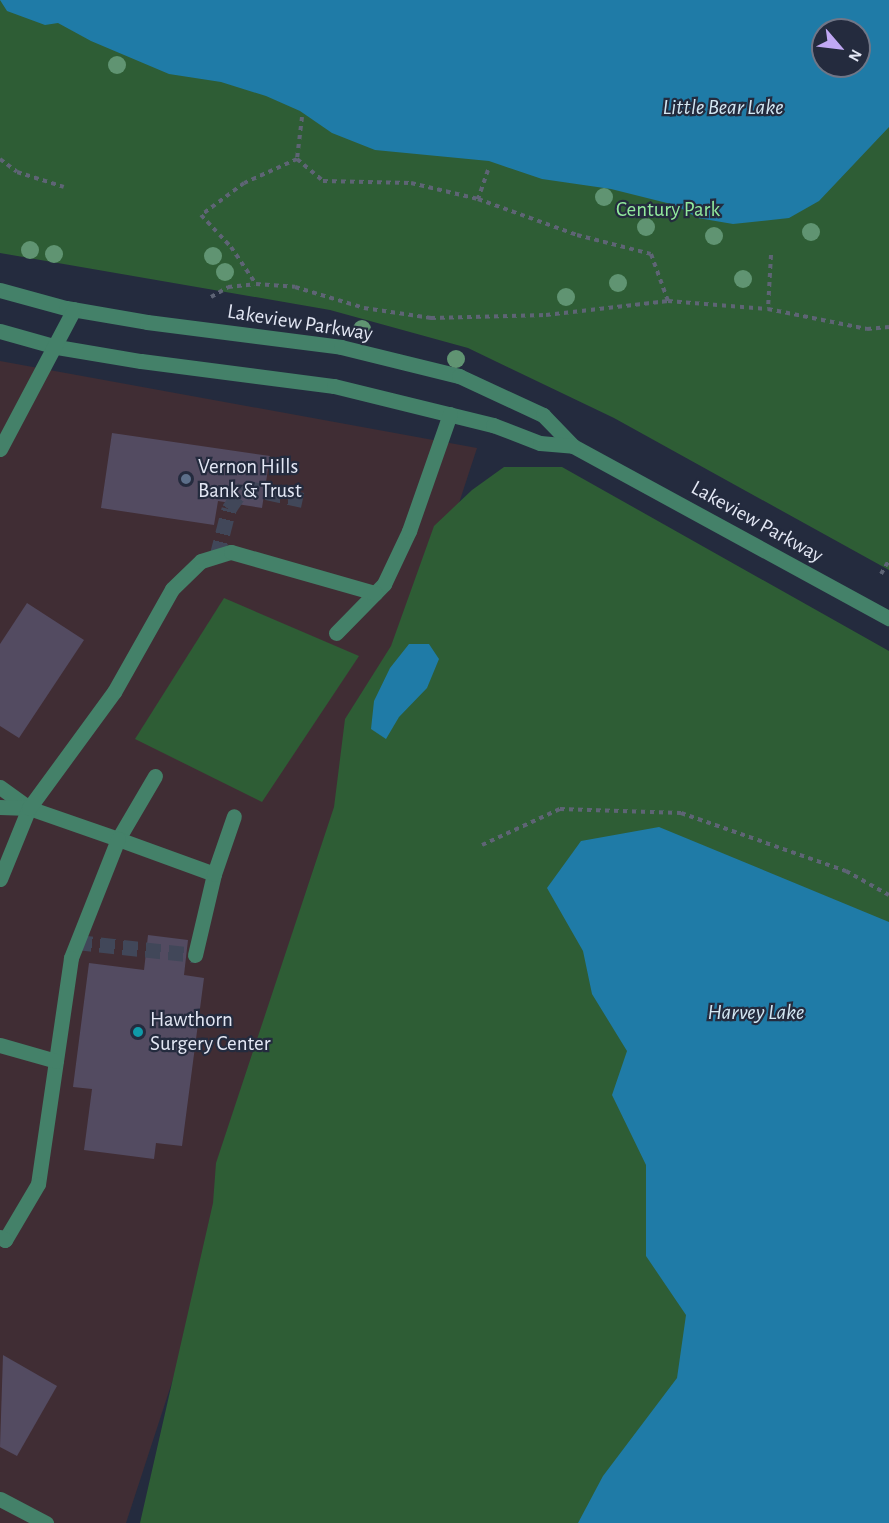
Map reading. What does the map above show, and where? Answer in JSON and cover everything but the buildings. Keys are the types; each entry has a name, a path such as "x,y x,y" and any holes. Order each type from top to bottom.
{"street":[{"name":"Lakeview Parkway","path":"0,290 74,309 341,347 459,376 543,415 573,446 889,618"},
{"path":"0,449 57,346 74,309"},
{"name":"Lakeview Parkway","path":"0,331 57,346 334,386 493,425 540,443 573,446"},
{"path":"336,633 384,584 409,531 450,414"},
{"path":"0,879 29,808 114,692 172,589 201,561 231,552 375,593"},
{"path":"0,1238 5,1240 38,1184 71,958 118,840 155,776"},
{"path":"0,787 29,808 214,874"},
{"path":"0,807 29,808"},
{"path":"195,955 214,874 234,816"},
{"path":"0,1045 56,1061"},
{"path":"0,1499 46,1523"}],"path":[{"path":"297,159 302,117"},
{"path":"0,159 17,172 64,187"},
{"path":"297,159 323,181 411,183 478,199 578,235 651,254 668,301"},
{"path":"256,284 231,247 201,215 244,183 297,159"},
{"path":"478,199 488,170"},
{"path":"768,309 771,255"},
{"path":"211,297 228,287 256,284 295,287 364,308 431,318 546,315 668,301 768,309 867,329 889,327"},
{"path":"881,574 889,560"},
{"path":"482,845 560,809 681,813 846,871 889,895"}],"shaded area":[{"path":"0,361 477,448 126,1523 0,1523"}],"green space":[{"name":"Century Park","path":"0,0 889,0 889,570 614,418 468,348 330,310 0,253"},
{"path":"504,467 562,467 889,651 889,1523 140,1523 213,1203 216,1163 334,807 345,719 391,646 434,526 472,490"},
{"path":"224,598 359,656 262,802 135,739"}],"water":[{"name":"Little Bear Lake","path":"0,0 889,0 889,127 819,201 789,218 733,224 698,218 675,205 611,189 542,179 489,161 375,150 332,133 300,111 266,96 221,82 169,74 91,41 58,23 45,25 7,11"},
{"path":"409,644 429,644 439,659 427,688 399,717 386,739 371,729 374,701 390,668"},
{"name":"Harvey Lake","path":"659,827 889,922 889,1523 578,1523 603,1476 677,1378 686,1315 646,1256 646,1165 612,1095 627,1051 592,994 583,951 547,888 581,841"}],"tunnel":[{"path":"217,556 229,509 244,487 303,500"},
{"path":"77,942 195,955"}],"place":[{"name":"Vernon Hills Bank & Trust","path":"186,479"},
{"name":"Hawthorn Surgery Center","path":"138,1032"}]}
